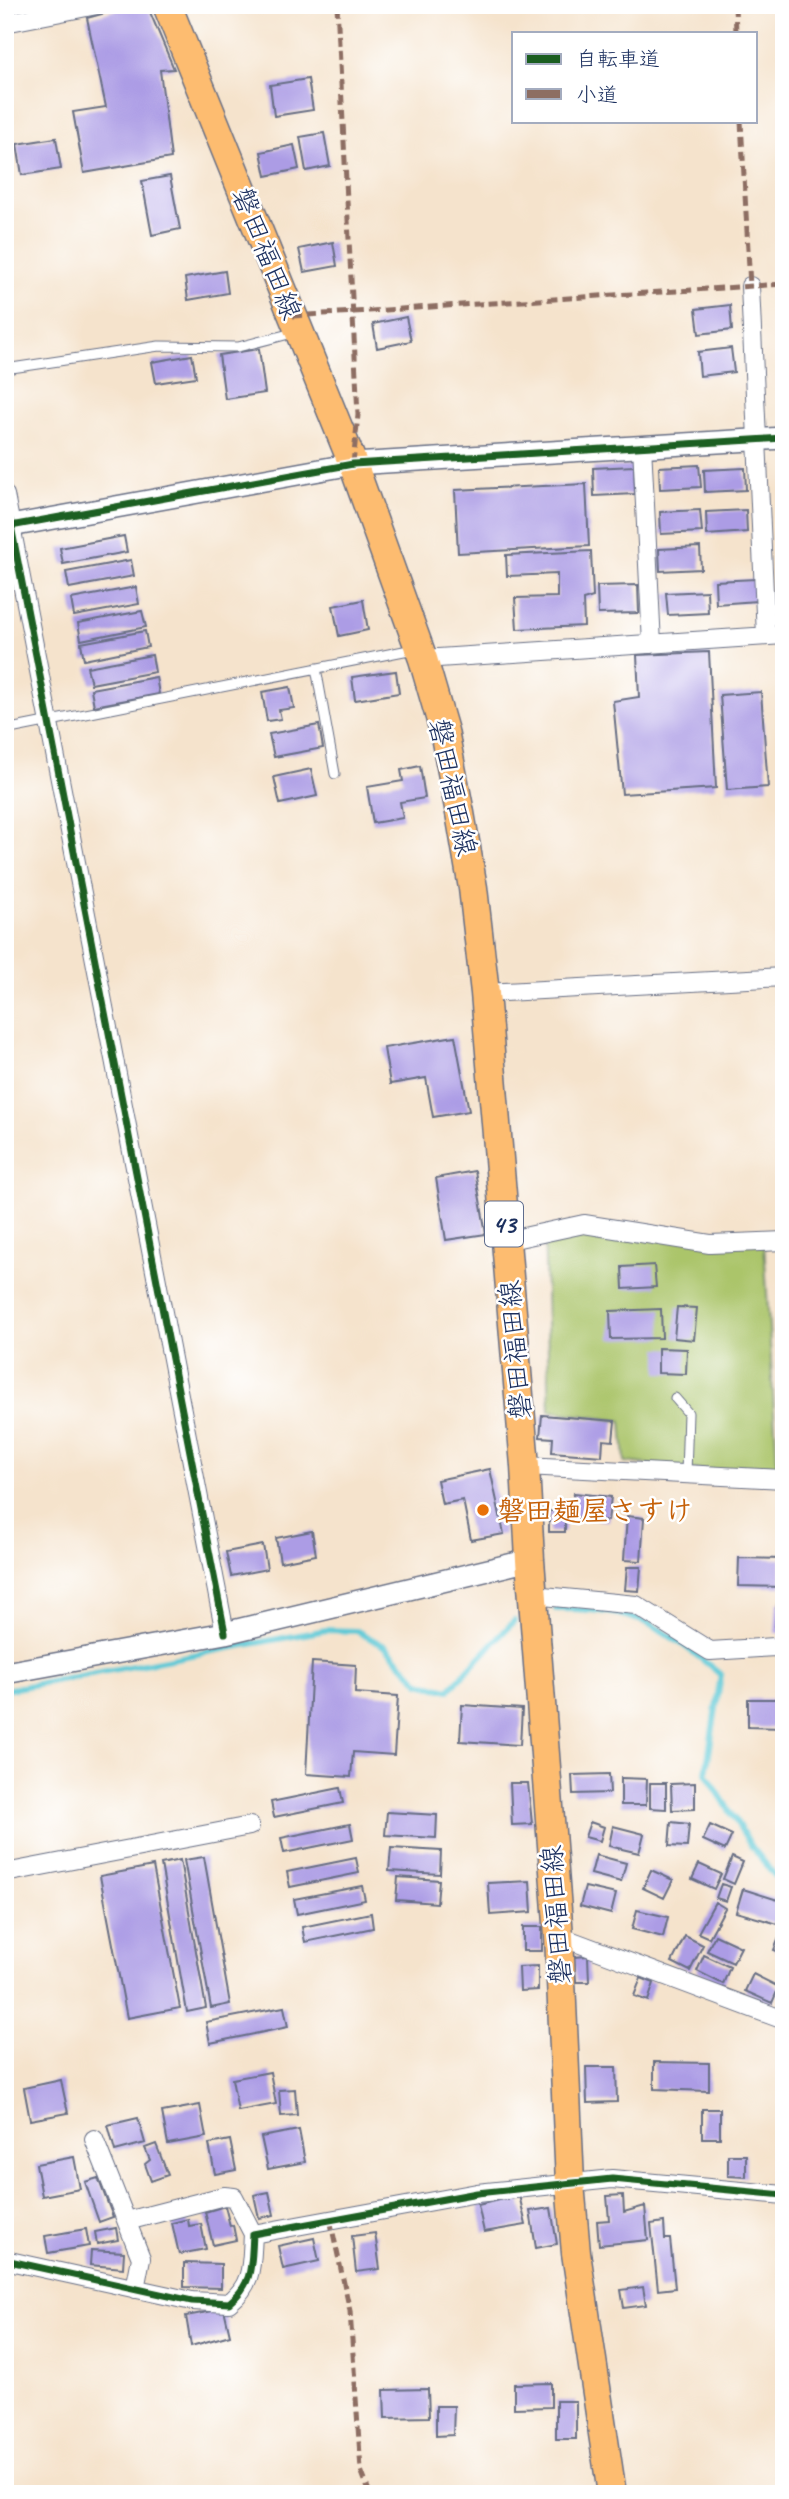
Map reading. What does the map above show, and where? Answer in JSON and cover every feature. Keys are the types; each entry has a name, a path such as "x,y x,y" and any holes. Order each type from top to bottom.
{"main road":[{"name":"磐田福田線","path":"167,5 353,464 421,653 444,731 460,813 473,888 485,993 525,1466 559,1936 570,2183 576,2253 612,2494"}],"street":[{"path":"5,23 97,5"},
{"path":"421,653 775,636 755,438 750,286"},
{"path":"8,527 353,464 784,438"},
{"path":"642,446 652,644"},
{"path":"5,495 8,527 225,1633"},
{"path":"485,993 784,977"},
{"path":"505,1241 584,1224 710,1244 784,1241"},
{"path":"525,1466 784,1479"},
{"path":"5,1673 225,1633 530,1560"},
{"path":"533,1595 636,1605 710,1651 775,1647 784,1649"},
{"path":"5,1873 250,1826"},
{"path":"559,1936 784,2020"},
{"path":"94,2139 141,2258 135,2289"},
{"path":"253,2234 477,2193 612,2179 784,2195"},
{"path":"5,2260 192,2301 229,2303 241,2293 249,2281 253,2234 234,2197 225,2196 127,2221"}],"lane":[{"path":"5,369 159,346 238,347 299,332"},
{"path":"5,730 316,668 421,653"},
{"path":"316,668 335,774"},
{"path":"675,1398 688,1413 686,1474"}],"green space":[{"path":"600,1227 764,1242 778,1479 625,1462 622,1421 550,1411 544,1232"}],"building":[{"path":"135,5 147,5 174,69 160,70 171,158 84,173 73,112 106,107 87,18"},
{"path":"308,79 313,110 274,116 270,85"},
{"path":"324,133 330,166 306,171 300,137"},
{"path":"56,138 61,169 22,175 17,144"},
{"path":"294,145 299,169 266,176 261,152"},
{"path":"170,176 180,229 152,235 142,181"},
{"path":"333,242 337,266 304,272 299,249"},
{"path":"225,271 228,293 188,300 185,278"},
{"path":"730,305 732,330 699,334 696,309"},
{"path":"406,317 411,341 377,348 373,324"},
{"path":"731,348 734,372 700,376 698,352"},
{"path":"259,349 265,393 225,399 219,355"},
{"path":"192,355 196,377 156,383 152,362"},
{"path":"699,465 701,487 660,489 659,467"},
{"path":"634,466 635,494 594,496 593,468"},
{"path":"745,468 746,490 705,492 704,470"},
{"path":"586,484 589,546 458,553 455,490"},
{"path":"700,510 702,532 661,534 660,512"},
{"path":"746,510 747,532 707,535 706,512"},
{"path":"124,536 127,552 63,564 60,548"},
{"path":"700,547 701,569 660,571 659,549"},
{"path":"591,551 593,597 583,600 584,626 517,629 515,598 557,597 557,574 507,576 506,555"},
{"path":"131,560 134,576 69,588 66,572"},
{"path":"756,579 757,601 716,604 715,581"},
{"path":"784,580 784,603 780,603 779,581"},
{"path":"638,585 639,613 598,614 597,586"},
{"path":"136,587 139,604 74,616 71,599"},
{"path":"707,591 708,613 668,615 666,593"},
{"path":"363,600 368,630 339,636 333,606"},
{"path":"142,611 146,627 81,640 78,623"},
{"path":"145,631 148,647 84,660 81,643"},
{"path":"709,652 716,788 622,794 613,701 639,697 637,655"},
{"path":"152,655 155,672 91,684 87,667"},
{"path":"396,671 399,693 355,700 352,677"},
{"path":"156,677 159,694 94,706 91,689"},
{"path":"290,687 294,708 279,710 281,719 267,721 262,692"},
{"path":"761,692 768,787 727,790 720,695"},
{"path":"319,725 323,748 274,757 269,734"},
{"path":"420,766 425,798 400,802 403,818 373,823 367,787 403,781 401,770"},
{"path":"311,769 317,796 280,804 274,777"},
{"path":"455,1036 469,1111 433,1117 426,1078 390,1084 384,1048"},
{"path":"475,1171 486,1234 446,1240 436,1178"},
{"path":"654,1265 656,1287 623,1289 622,1267"},
{"path":"677,1307 697,1308 694,1340 674,1338"},
{"path":"661,1309 662,1338 611,1339 610,1311"},
{"path":"658,1348 687,1349 686,1374 658,1373"},
{"path":"542,1415 615,1421 613,1441 603,1440 602,1456 552,1452 553,1438 540,1437"},
{"path":"490,1469 504,1534 471,1540 463,1500 442,1504 437,1480"},
{"path":"574,1493 611,1497 608,1521 571,1517"},
{"path":"549,1511 565,1511 565,1532 549,1532"},
{"path":"627,1516 644,1518 641,1561 624,1560"},
{"path":"312,1531 316,1555 280,1562 276,1538"},
{"path":"263,1545 267,1569 231,1576 226,1552"},
{"path":"739,1558 781,1559 781,1587 738,1586"},
{"path":"627,1567 641,1567 639,1591 625,1590"},
{"path":"777,1602 784,1603 784,1633 775,1633"},
{"path":"312,1662 356,1665 355,1693 398,1696 394,1755 353,1752 351,1777 306,1774"},
{"path":"748,1699 784,1699 784,1728 748,1727"},
{"path":"462,1705 522,1709 520,1745 460,1741"},
{"path":"609,1774 610,1793 573,1794 572,1775"},
{"path":"621,1778 647,1779 646,1805 621,1805"},
{"path":"510,1783 528,1783 532,1824 512,1825"},
{"path":"650,1783 666,1783 666,1809 650,1808"},
{"path":"695,1783 695,1809 672,1810 671,1784"},
{"path":"340,1788 343,1803 274,1817 271,1802"},
{"path":"387,1812 437,1815 436,1838 385,1835"},
{"path":"590,1822 604,1827 600,1841 585,1837"},
{"path":"671,1822 689,1824 687,1847 669,1846"},
{"path":"350,1824 353,1839 284,1853 281,1838"},
{"path":"710,1825 732,1835 725,1850 703,1840"},
{"path":"613,1826 644,1834 639,1853 609,1846"},
{"path":"391,1848 441,1851 440,1874 389,1871"},
{"path":"596,1855 626,1863 621,1882 591,1874"},
{"path":"204,1857 230,2004 211,2008 184,1860"},
{"path":"732,1857 743,1862 734,1884 723,1879"},
{"path":"356,1858 359,1873 290,1887 287,1872"},
{"path":"180,1860 206,2008 187,2012 161,1864"},
{"path":"699,1864 721,1874 714,1889 692,1879"},
{"path":"153,1866 180,2008 127,2018 100,1876"},
{"path":"651,1870 673,1880 664,1898 643,1888"},
{"path":"398,1877 439,1880 437,1903 396,1900"},
{"path":"530,1881 532,1912 490,1915 488,1883"},
{"path":"721,1884 731,1887 726,1901 716,1898"},
{"path":"362,1886 365,1900 297,1914 294,1899"},
{"path":"585,1887 616,1894 611,1914 580,1906"},
{"path":"743,1889 784,1902 778,1924 736,1912"},
{"path":"715,1902 725,1908 709,1938 698,1933"},
{"path":"637,1910 668,1917 663,1937 632,1929"},
{"path":"371,1913 373,1928 305,1942 302,1927"},
{"path":"784,1926 784,1954 774,1950"},
{"path":"523,1927 542,1927 542,1951 523,1951"},
{"path":"715,1935 741,1947 733,1963 707,1951"},
{"path":"685,1936 703,1945 690,1971 672,1962"},
{"path":"704,1955 730,1967 723,1984 697,1971"},
{"path":"588,1956 589,1982 576,1982 574,1957"},
{"path":"538,1966 538,1990 520,1991 519,1967"},
{"path":"753,1974 779,1987 772,2003 745,1991"},
{"path":"641,1978 654,1983 648,2001 634,1996"},
{"path":"284,2007 288,2027 210,2043 206,2022"},
{"path":"654,2062 709,2063 709,2091 654,2089"},
{"path":"586,2067 616,2067 617,2102 587,2103"},
{"path":"270,2072 276,2104 238,2111 232,2079"},
{"path":"61,2080 68,2113 30,2120 24,2088"},
{"path":"295,2089 297,2115 281,2116 279,2090"},
{"path":"200,2105 206,2137 168,2144 162,2112"},
{"path":"702,2109 720,2109 720,2138 702,2138"},
{"path":"138,2118 145,2143 115,2151 108,2125"},
{"path":"299,2130 305,2162 268,2169 261,2137"},
{"path":"230,2140 236,2170 215,2174 209,2144"},
{"path":"156,2144 168,2175 151,2181 145,2164 150,2160 145,2148"},
{"path":"728,2155 746,2155 746,2177 728,2176"},
{"path":"74,2157 80,2189 42,2196 36,2164"},
{"path":"98,2178 113,2217 99,2222 85,2182"},
{"path":"269,2192 274,2215 259,2218 254,2195"},
{"path":"519,2195 526,2225 484,2232 478,2205"},
{"path":"623,2195 624,2212 645,2206 648,2240 599,2245 597,2221 609,2220 607,2196"},
{"path":"225,2206 236,2240 213,2245 205,2212"},
{"path":"551,2208 557,2244 536,2248 530,2211"},
{"path":"188,2219 189,2226 201,2224 206,2249 179,2254 172,2223"},
{"path":"664,2222 665,2239 670,2239 675,2288 658,2290 651,2224"},
{"path":"116,2228 118,2240 97,2244 95,2232"},
{"path":"86,2229 89,2246 48,2253 45,2236"},
{"path":"375,2233 380,2269 356,2272 352,2236"},
{"path":"314,2238 319,2261 283,2269 278,2246"},
{"path":"91,2250 124,2252 123,2268 90,2265"},
{"path":"184,2263 221,2264 221,2288 184,2287"},
{"path":"643,2287 646,2305 624,2308 621,2290"},
{"path":"224,2309 230,2335 191,2346 186,2316"},
{"path":"551,2383 551,2407 514,2408 514,2384"},
{"path":"428,2389 429,2417 385,2418 384,2390"},
{"path":"556,2401 576,2401 576,2439 556,2439"},
{"path":"436,2406 454,2406 453,2435 436,2436"}],"waterway":[{"path":"556,1609 605,1612 644,1622 679,1642 721,1675 706,1773 752,1847 784,1887"},
{"path":"5,1690 326,1630 357,1631 386,1647 420,1683 449,1690 514,1621"}],"marked path":[{"path":"337,5 358,415 353,464"},
{"path":"735,5 736,32"},
{"path":"741,122 750,286"},
{"path":"293,316 784,284"},
{"path":"330,2219 350,2311 361,2470 370,2494"}],"cycle path":[{"path":"5,527 353,464 784,438"},
{"path":"5,495 225,1633"},
{"path":"5,2260 192,2301 229,2303 243,2288 250,2272 253,2234 477,2193 612,2179 784,2195"}],"place":[{"name":"磐田麺屋さすけ","path":"483,1510"}]}
